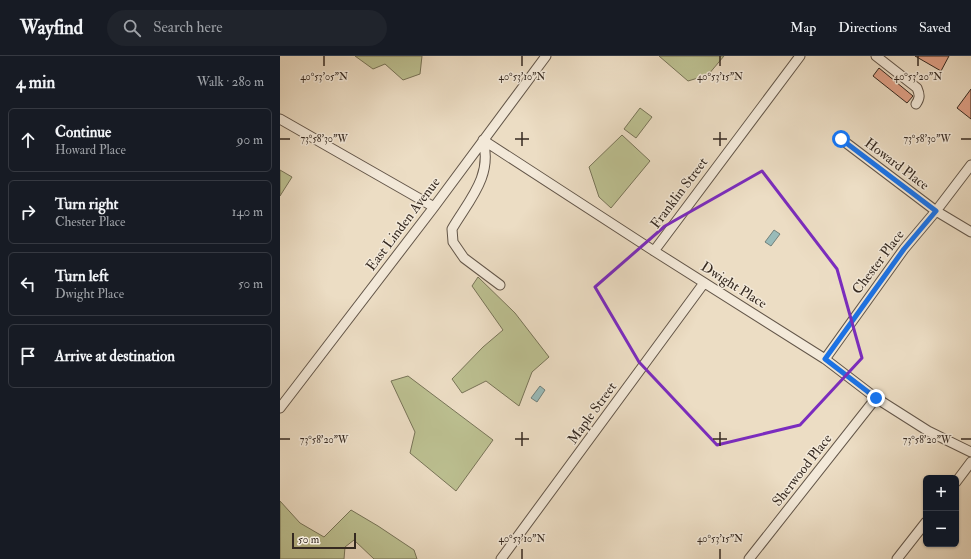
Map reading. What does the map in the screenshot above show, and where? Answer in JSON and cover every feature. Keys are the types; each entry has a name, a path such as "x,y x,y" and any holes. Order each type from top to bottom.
{"street":[{"name":"East Linden Avenue","path":"280,408 434,207 546,56"},
{"name":"Franklin Street","path":"654,251 800,56"},
{"path":"876,56 917,88 920,94 916,104"},
{"path":"280,119 434,207"},
{"name":"Howard Place","path":"841,139 936,211 971,232"},
{"name":"Dwight Place","path":"483,140 654,251 825,359 876,398 928,431 971,452"},
{"path":"483,140 486,151 484,172 479,186 452,229 454,242 464,258 500,285"},
{"name":"Chester Place","path":"825,359 904,249 936,211 971,165"},
{"name":"Maple Street","path":"501,559 704,283"},
{"name":"Sherwood Place","path":"749,559 876,398"},
{"path":"959,478 971,462"},
{"path":"897,559 923,526"}],"highlighted area":[{"path":"762,171 837,269 862,358 800,425 717,445 639,362 595,287 665,226"}],"green space":[{"path":"355,56 422,56 420,74 403,80 385,64 373,69"},
{"path":"659,56 724,56 708,75 688,81"},
{"path":"640,108 652,117 636,138 624,129"},
{"path":"622,135 650,161 611,208 599,197 589,167"},
{"path":"280,170 292,177 280,196"},
{"path":"478,277 515,313 549,357 532,372 519,406 486,381 462,393 452,379 483,347 503,330 472,286"},
{"path":"408,376 493,440 456,491 410,453 415,432 391,381"},
{"path":"280,501 300,523 324,537 351,510 414,550 417,559 374,559 354,540 345,547 344,559 280,559"}],"water":[{"path":"774,230 780,234 771,246 765,242"},
{"path":"540,386 545,390 537,402 531,398"}],"building":[{"path":"915,56 949,56 941,71"},
{"path":"879,68 913,96 907,103 873,76"},
{"path":"971,89 971,119 957,108"}],"route":[{"path":"841,139 936,211 904,249 825,359 876,398"}]}
